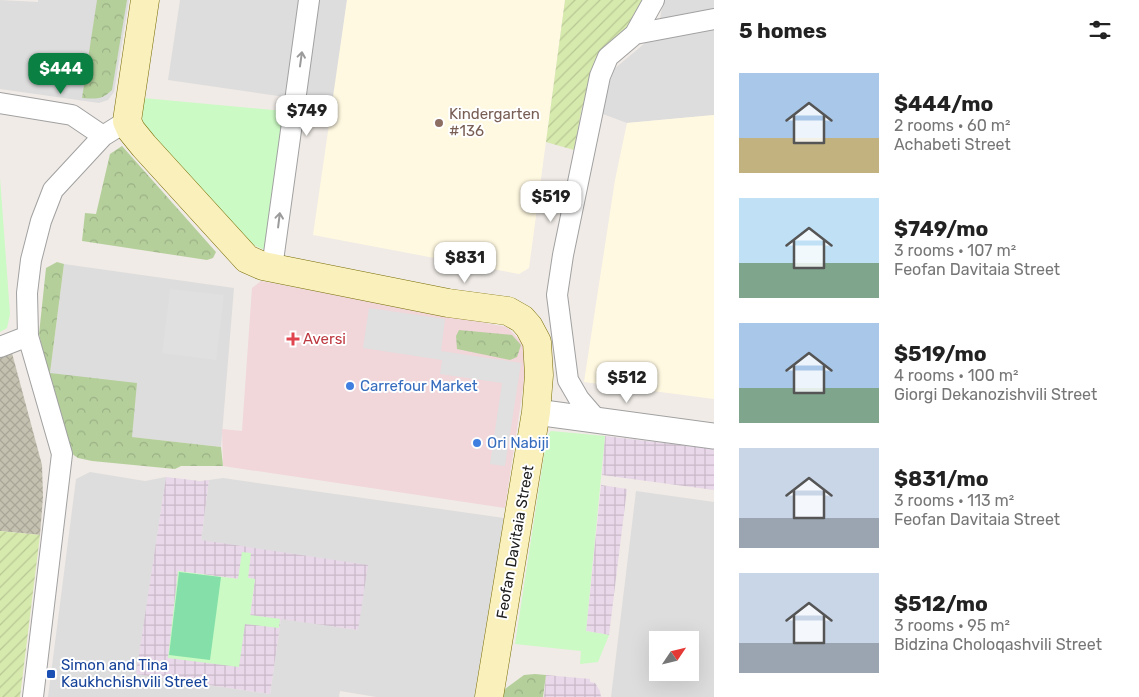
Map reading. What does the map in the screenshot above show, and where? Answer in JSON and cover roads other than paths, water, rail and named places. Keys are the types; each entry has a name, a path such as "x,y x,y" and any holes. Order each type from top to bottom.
{"main road":[{"path":"127,121 145,0"},
{"name":"Feofan Davitaia Street","path":"127,121 131,130 144,146 247,259 272,268 448,303 508,310 522,319 537,342 539,375 536,412 489,697"}],"street":[{"path":"272,268 309,0"},
{"path":"598,421 579,399 568,380 557,295 563,255 600,76 608,57 635,34 654,0"},
{"path":"635,34 714,19"},
{"path":"0,103 72,115 102,136"},
{"path":"33,697 62,454 28,336 27,293 30,260 41,221 53,190 102,136 127,121"},
{"path":"0,347 28,336"},
{"path":"536,412 714,436"}],"place":[{"name":"Kindergarten #136","path":"439,123"},
{"name":"Aversi","path":"293,339"},
{"name":"Carrefour Market","path":"350,386"},
{"name":"Ori Nabiji","path":"477,443"},
{"name":"Simon and Tina Kaukhchishvili Street","path":"51,674"}]}
